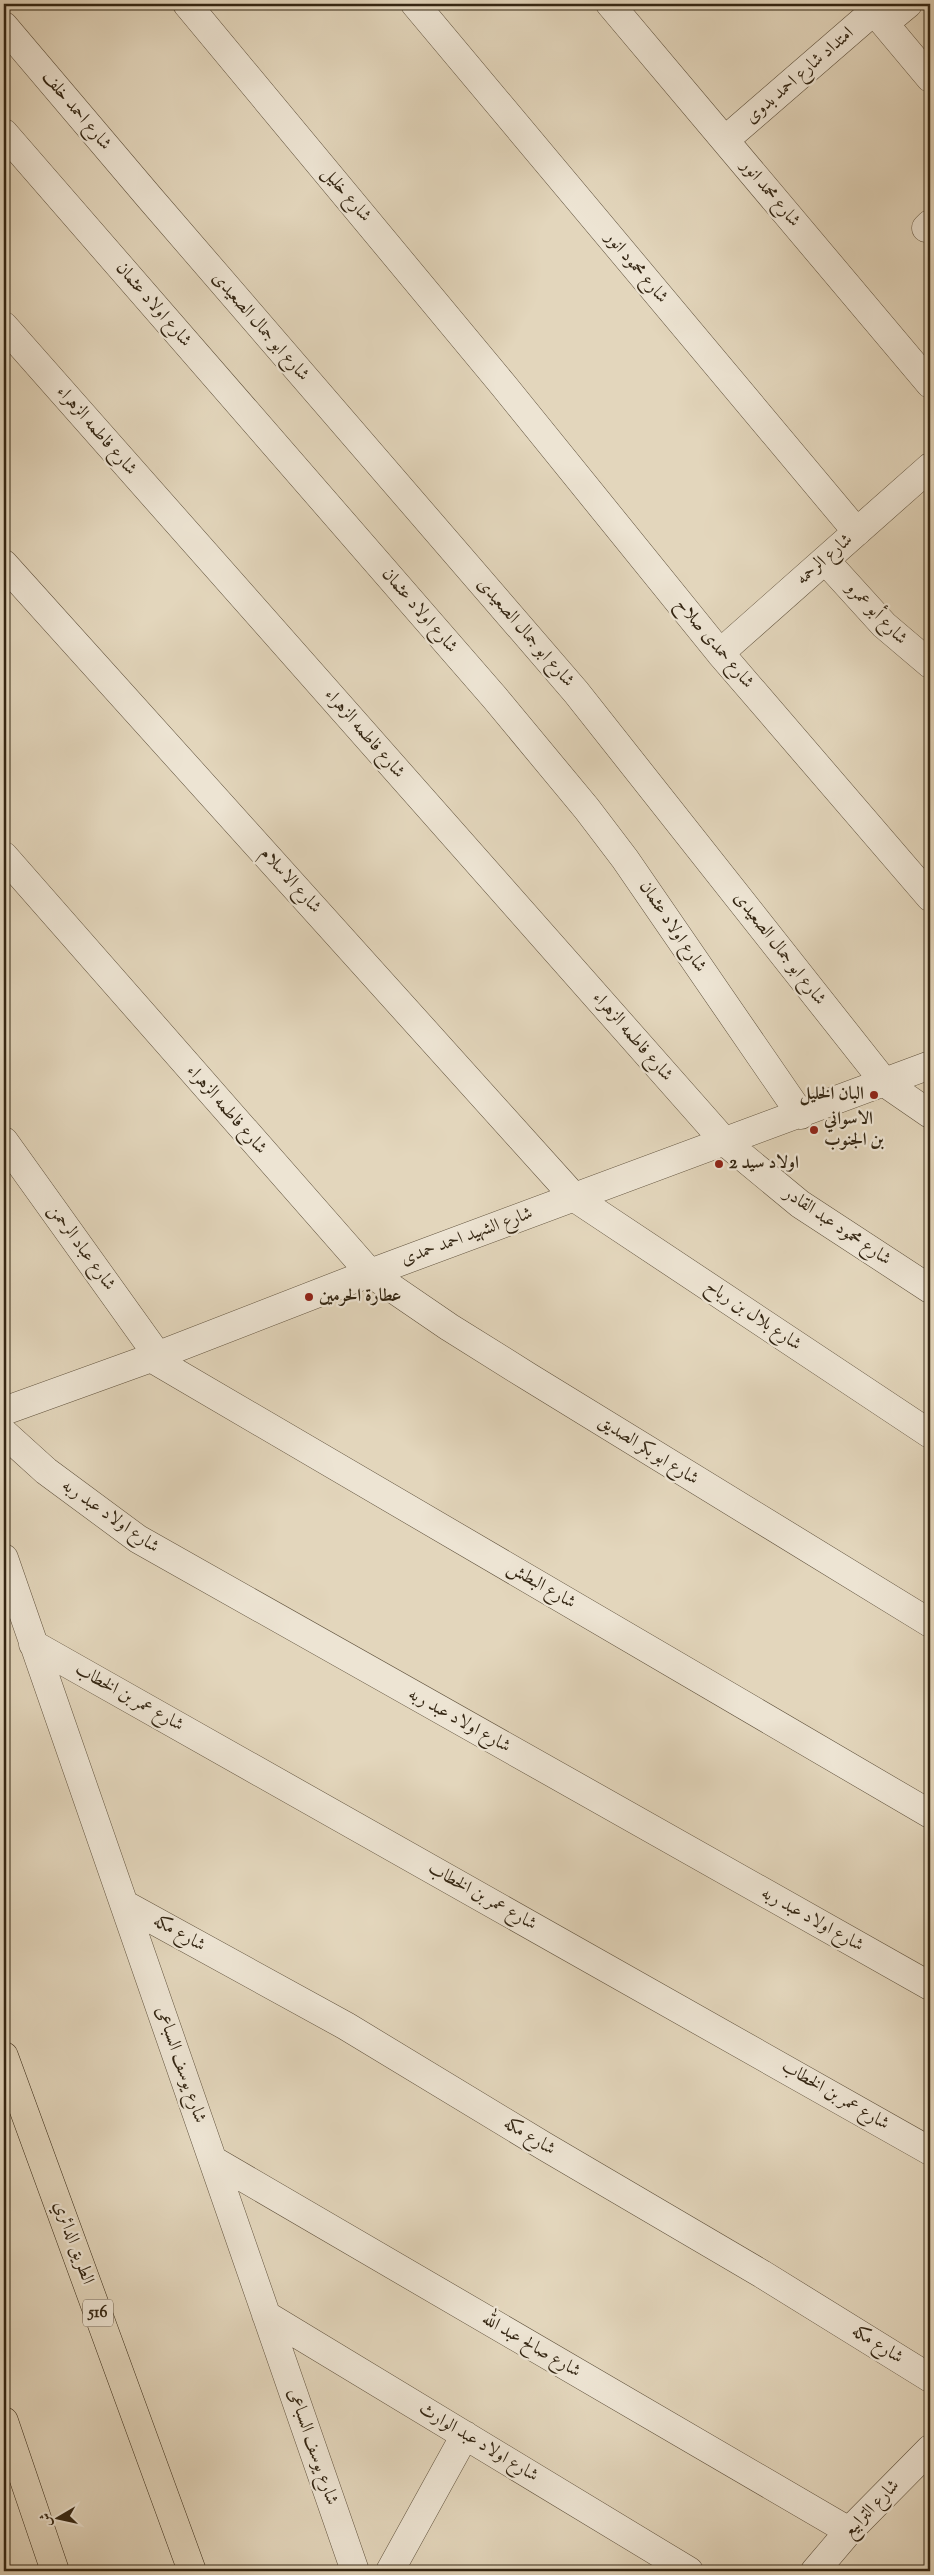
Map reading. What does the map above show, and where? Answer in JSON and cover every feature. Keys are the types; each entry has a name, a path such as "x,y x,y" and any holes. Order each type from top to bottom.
{"highway":[{"name":"الطريق الدائري","path":"4,2056 192,2571"},
{"path":"4,2421 55,2571"}],"street":[{"name":"شارع خليل","path":"187,4 504,386"},
{"name":"شارع محمود انور","path":"416,4 857,532"},
{"name":"شارع محمد انور","path":"610,4 930,384"},
{"name":"امتداد شارع احمد بدوى","path":"725,140 876,13 908,4"},
{"path":"876,13 930,78"},
{"name":"شارع احمد خلف","path":"4,26 148,197"},
{"name":"شارع اولاد عثمان","path":"4,133 495,698 587,809 625,859 801,1114"},
{"name":"شارع ابو جمال الصعيدى","path":"148,197 576,692 885,1083"},
{"name":"شارع فاطمه الزهراء","path":"4,326 725,1142"},
{"name":"شارع حمدى صلاح","path":"504,386 720,653 930,897"},
{"name":"شارع الرحمه","path":"720,653 857,532 925,480"},
{"name":"شارع أبو عمرو","path":"825,560 884,625 930,664"},
{"name":"شارع الاسلام","path":"4,564 576,1198"},
{"name":"شارع فاطمه الزهراء","path":"4,856 370,1273"},
{"name":"شارع الشهيد احمد حمدى","path":"4,1411 155,1357 370,1273 930,1066"},
{"path":"885,1083 930,1114"},
{"name":"شارع محمود عبد القادر","path":"725,1142 800,1204 930,1289"},
{"name":"شارع عباد الرحمن","path":"8,1158 155,1357"},
{"name":"شارع بلال بن رباح","path":"576,1198 930,1434"},
{"name":"شارع ابو بكر الصديق","path":"370,1273 528,1377 930,1623"},
{"name":"شارع البطش","path":"155,1357 930,1814"},
{"name":"شارع اولاد عبد ربه","path":"4,1433 59,1481 138,1539 930,1986"},
{"name":"شارع يوسف السباعى","path":"4,1558 356,2571"},
{"name":"شارع عمر بن الخطاب","path":"33,1644 930,2151"},
{"name":"شارع مكه","path":"124,1904 346,2026 544,2146 762,2274 930,2378"},
{"name":"شارع صالح عبد الله","path":"213,2160 850,2531"},
{"name":"شارع اولاد عبد الوارث","path":"266,2315 689,2571"},
{"path":"390,2571 465,2435"},
{"name":"شارع الترابيع","path":"815,2571 850,2531 928,2456"}],"place":[{"name":"البان الخليل","path":"874,1095"},
{"name":"الاسواني بن الجنوب","path":"814,1130"},
{"name":"اولاد سيد 2","path":"719,1164"},
{"name":"عطارة الحرمين","path":"309,1297"}]}
